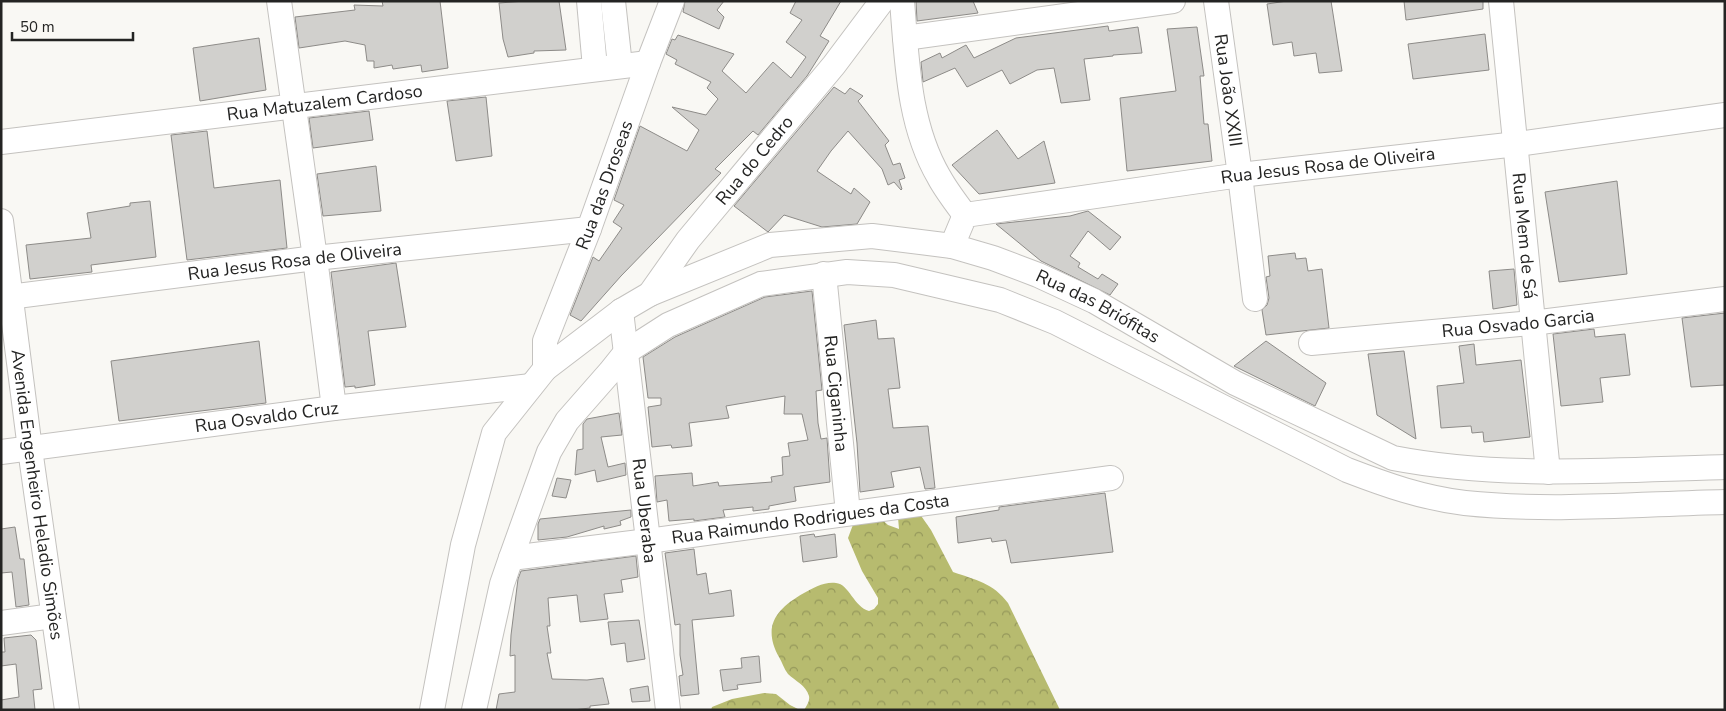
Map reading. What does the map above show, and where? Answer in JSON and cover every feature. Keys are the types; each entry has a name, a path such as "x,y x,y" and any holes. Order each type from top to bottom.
{"street":[{"path":"279,1 334,408"},
{"path":"589,1 595,68"},
{"path":"613,1 620,66"},
{"name":"Rua das Droseas","path":"538,378 545,342 589,229 672,1"},
{"name":"Rua do Cedro","path":"432,710 463,545 494,433 538,378 621,311 650,294 688,240 834,65 882,1"},
{"path":"902,1 913,109 919,130 938,177 965,215 952,246"},
{"path":"905,38 1173,1"},
{"name":"Rua João XXIII","path":"1216,1 1256,299"},
{"name":"Rua Mem de Sá","path":"1501,1 1517,144 1532,323 1548,472"},
{"name":"Rua Matuzalem Cardoso","path":"1,142 648,63"},
{"name":"Rua Jesus Rosa de Oliveira","path":"965,215 1240,175 1517,144 1725,115"},
{"name":"Avenida Engenheiro Heladio Simões","path":"1,221 6,297 30,449 67,710"},
{"name":"Rua Jesus Rosa de Oliveira","path":"6,297 315,258 589,229"},
{"name":"Rua das Briófitas","path":"650,294 770,245 872,236 952,246 1018,267 1094,301 1235,383 1393,458 1418,463 1471,468 1548,472 1725,467"},
{"path":"1005,302 1018,267"},
{"name":"Rua das Briófitas","path":"474,710 502,584 549,452 567,421 626,352 668,325 761,284 846,272 894,275 1005,302 1055,322 1347,470 1394,488 1465,503 1551,507 1725,502"},
{"name":"Rua Ciganinha","path":"824,274 848,513"},
{"name":"Rua Osvado Garcia","path":"1311,343 1532,323 1725,299"},
{"name":"Rua Uberaba","path":"621,311 668,710"},
{"name":"Rua Osvaldo Cruz","path":"1,452 334,408 538,378"},
{"name":"Rua Raimundo Rodrigues da Costa","path":"511,558 1111,478"},
{"path":"1,623 53,616"}],"green space":[{"path":"897,506 917,510 931,530 953,572 977,580 990,587 1008,603 1060,710 804,710 809,701 808,692 787,672 774,646 772,627 775,619 779,612 794,599 815,587 828,583 841,584 864,609 869,611 874,609 878,604 878,598 862,571 848,538 854,522 871,510 888,525 899,529"},
{"path":"764,693 776,694 800,710 711,710 712,707 732,699"}],"building":[{"path":"382,1 440,1 448,68 422,72 421,65 393,69 392,65 374,68 374,61 367,61 365,45 345,41 299,48 295,17 355,10 354,5 383,6"},
{"path":"559,1 566,50 534,51 534,53 508,57 503,39 499,3"},
{"path":"685,1 724,1 717,10 724,17 719,29 683,12"},
{"path":"796,1 841,1 820,36 829,41 807,76 758,135 753,131 715,169 721,173 621,276 581,321 570,315 593,257 599,261 622,228 613,222 624,205 614,200 640,126 687,151 699,130 672,107 706,115 718,99 707,88 711,82 675,64 677,60 666,54 672,39 675,40 678,35 734,54 722,71 746,93 773,62 791,78 806,57 786,42 802,20 790,13"},
{"path":"916,1 973,1 978,13 917,21"},
{"path":"1287,1 1331,1 1342,71 1319,73 1316,53 1294,56 1292,42 1273,45 1267,4"},
{"path":"1404,1 1483,1 1483,9 1406,20"},
{"path":"1108,26 1109,31 1138,27 1142,53 1084,59 1090,100 1061,103 1054,68 1037,70 1010,84 1002,70 967,87 955,68 923,82 921,62 940,53 942,58 966,45 974,58 1016,38"},
{"path":"1197,27 1204,76 1200,76 1204,124 1208,124 1212,161 1127,171 1120,98 1176,91 1167,29"},
{"path":"1485,34 1489,70 1413,79 1408,44"},
{"path":"259,38 266,90 200,101 193,48"},
{"path":"834,87 845,94 850,88 863,96 858,101 889,141 885,145 893,165 900,163 905,178 899,180 902,189 894,182 888,185 882,169 848,131 817,171 851,194 854,188 870,202 857,224 822,227 784,215 768,232 734,206"},
{"path":"486,97 492,156 456,161 447,101"},
{"path":"369,111 373,140 313,148 309,118"},
{"path":"997,130 1018,159 1044,141 1055,183 979,194 952,165"},
{"path":"207,131 214,188 280,180 287,248 187,260 171,135"},
{"path":"376,166 381,211 323,216 317,174"},
{"path":"1617,181 1627,274 1559,282 1545,192"},
{"path":"150,201 156,257 91,265 92,272 30,279 26,245 91,238 87,213 130,206 130,203"},
{"path":"1088,211 1121,237 1110,250 1088,231 1070,256 1080,263 1078,267 1098,279 1102,274 1118,284 1110,295 1041,261 996,224 1070,216"},
{"path":"1295,253 1296,259 1306,258 1308,271 1322,269 1329,328 1266,335 1262,310 1267,305 1269,298 1266,277 1270,276 1268,256"},
{"path":"396,263 406,327 368,331 375,385 355,388 355,386 345,387 331,272"},
{"path":"1514,269 1517,305 1493,309 1489,271"},
{"path":"812,291 822,390 816,391 818,423 821,439 827,438 830,482 794,487 796,501 769,506 769,509 753,511 753,507 723,510 725,517 694,521 694,519 669,521 667,500 657,502 655,476 692,473 693,486 718,482 719,486 772,482 771,477 783,475 782,457 790,456 788,443 808,440 802,414 784,414 785,396 726,406 729,418 689,423 692,446 672,448 671,445 652,447 648,407 661,405 661,398 648,398 643,357 675,337 765,297"},
{"path":"1725,313 1725,385 1691,387 1682,318"},
{"path":"876,320 878,339 894,338 900,388 888,389 893,428 928,426 935,488 925,489 920,467 891,472 894,487 860,492 857,443 844,325"},
{"path":"1594,329 1595,337 1625,334 1630,375 1600,378 1603,402 1561,406 1553,334"},
{"path":"259,341 266,403 119,421 111,361"},
{"path":"1266,341 1326,383 1315,406 1234,366"},
{"path":"1474,344 1476,365 1521,360 1530,437 1484,442 1483,432 1472,433 1471,426 1441,428 1437,386 1464,383 1459,346"},
{"path":"1404,351 1416,439 1377,415 1368,354"},
{"path":"619,413 622,435 601,437 608,467 625,463 626,475 597,482 595,470 575,475 577,450 583,449 583,424 587,419"},
{"path":"557,478 571,480 566,498 552,496"},
{"path":"1105,493 1113,552 1011,563 1006,540 992,542 991,538 958,543 956,517 999,510 999,507"},
{"path":"631,510 631,517 620,521 621,525 604,529 604,526 567,537 538,540 538,524 540,519"},
{"path":"15,527 20,559 24,559 29,605 16,607 12,572 1,573 1,529"},
{"path":"814,534 815,537 835,534 837,557 803,562 800,536"},
{"path":"694,549 697,575 706,573 709,594 731,590 734,616 692,620 699,694 681,696 679,676 683,675 680,655 680,624 675,625 665,553"},
{"path":"636,556 638,577 621,580 623,592 604,594 608,619 580,622 577,595 548,598 550,626 547,626 551,653 547,653 552,679 587,680 603,678 609,704 573,710 496,710 499,694 515,692 515,655 510,656 511,635 518,579 521,571"},
{"path":"639,620 645,659 627,662 625,643 611,645 608,622"},
{"path":"31,635 36,640 42,689 33,690 35,710 1,710 1,700 19,697 16,664 1,666 1,652 5,652 4,638"},
{"path":"759,656 761,682 737,685 738,689 723,691 720,670 742,668 741,658"},
{"path":"648,686 650,701 632,702 630,689"}]}
